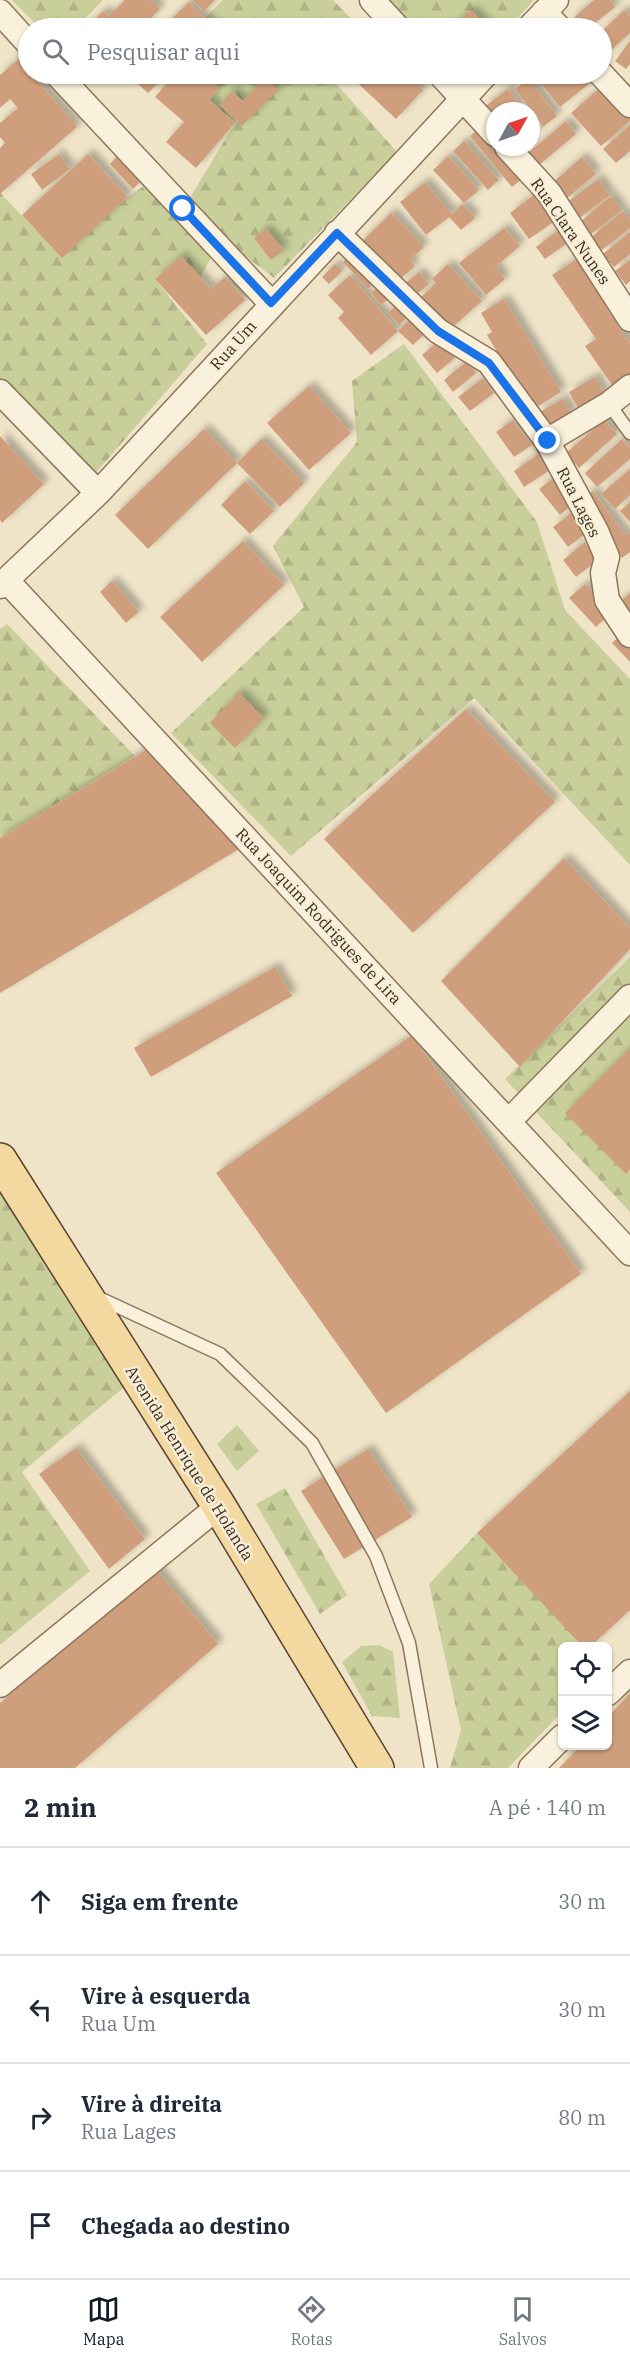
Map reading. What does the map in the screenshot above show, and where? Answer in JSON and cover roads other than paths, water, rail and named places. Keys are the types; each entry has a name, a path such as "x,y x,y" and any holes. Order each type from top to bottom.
{"main road":[{"name":"Avenida Henrique de Holanda","path":"0,1160 219,1506 377,1768"}],"street":[{"path":"372,0 389,18"},
{"path":"0,12 18,32"},
{"path":"66,84 271,303"},
{"path":"449,84 486,124"},
{"name":"Rua Um","path":"3,584 98,493 271,303 476,84"},
{"path":"610,84 630,105"},
{"name":"Rua Clara Nunes","path":"515,156 549,193 630,319"},
{"name":"Rua Lages","path":"337,233 438,331 489,363 548,441 607,557 603,573 607,600 630,635"},
{"path":"548,441 609,404 630,387"},
{"path":"0,392 98,493"},
{"name":"Rua Joaquim Rodrigues de Lira","path":"3,584 509,1121 630,1253"},
{"path":"509,1121 630,997"},
{"path":"0,1685 219,1506"},
{"path":"612,1690 630,1672"},
{"path":"531,1768 558,1741"}],"lane":[{"path":"609,404 630,433"},
{"path":"82,1291 220,1354 312,1443 376,1556 409,1643 431,1768"}]}
